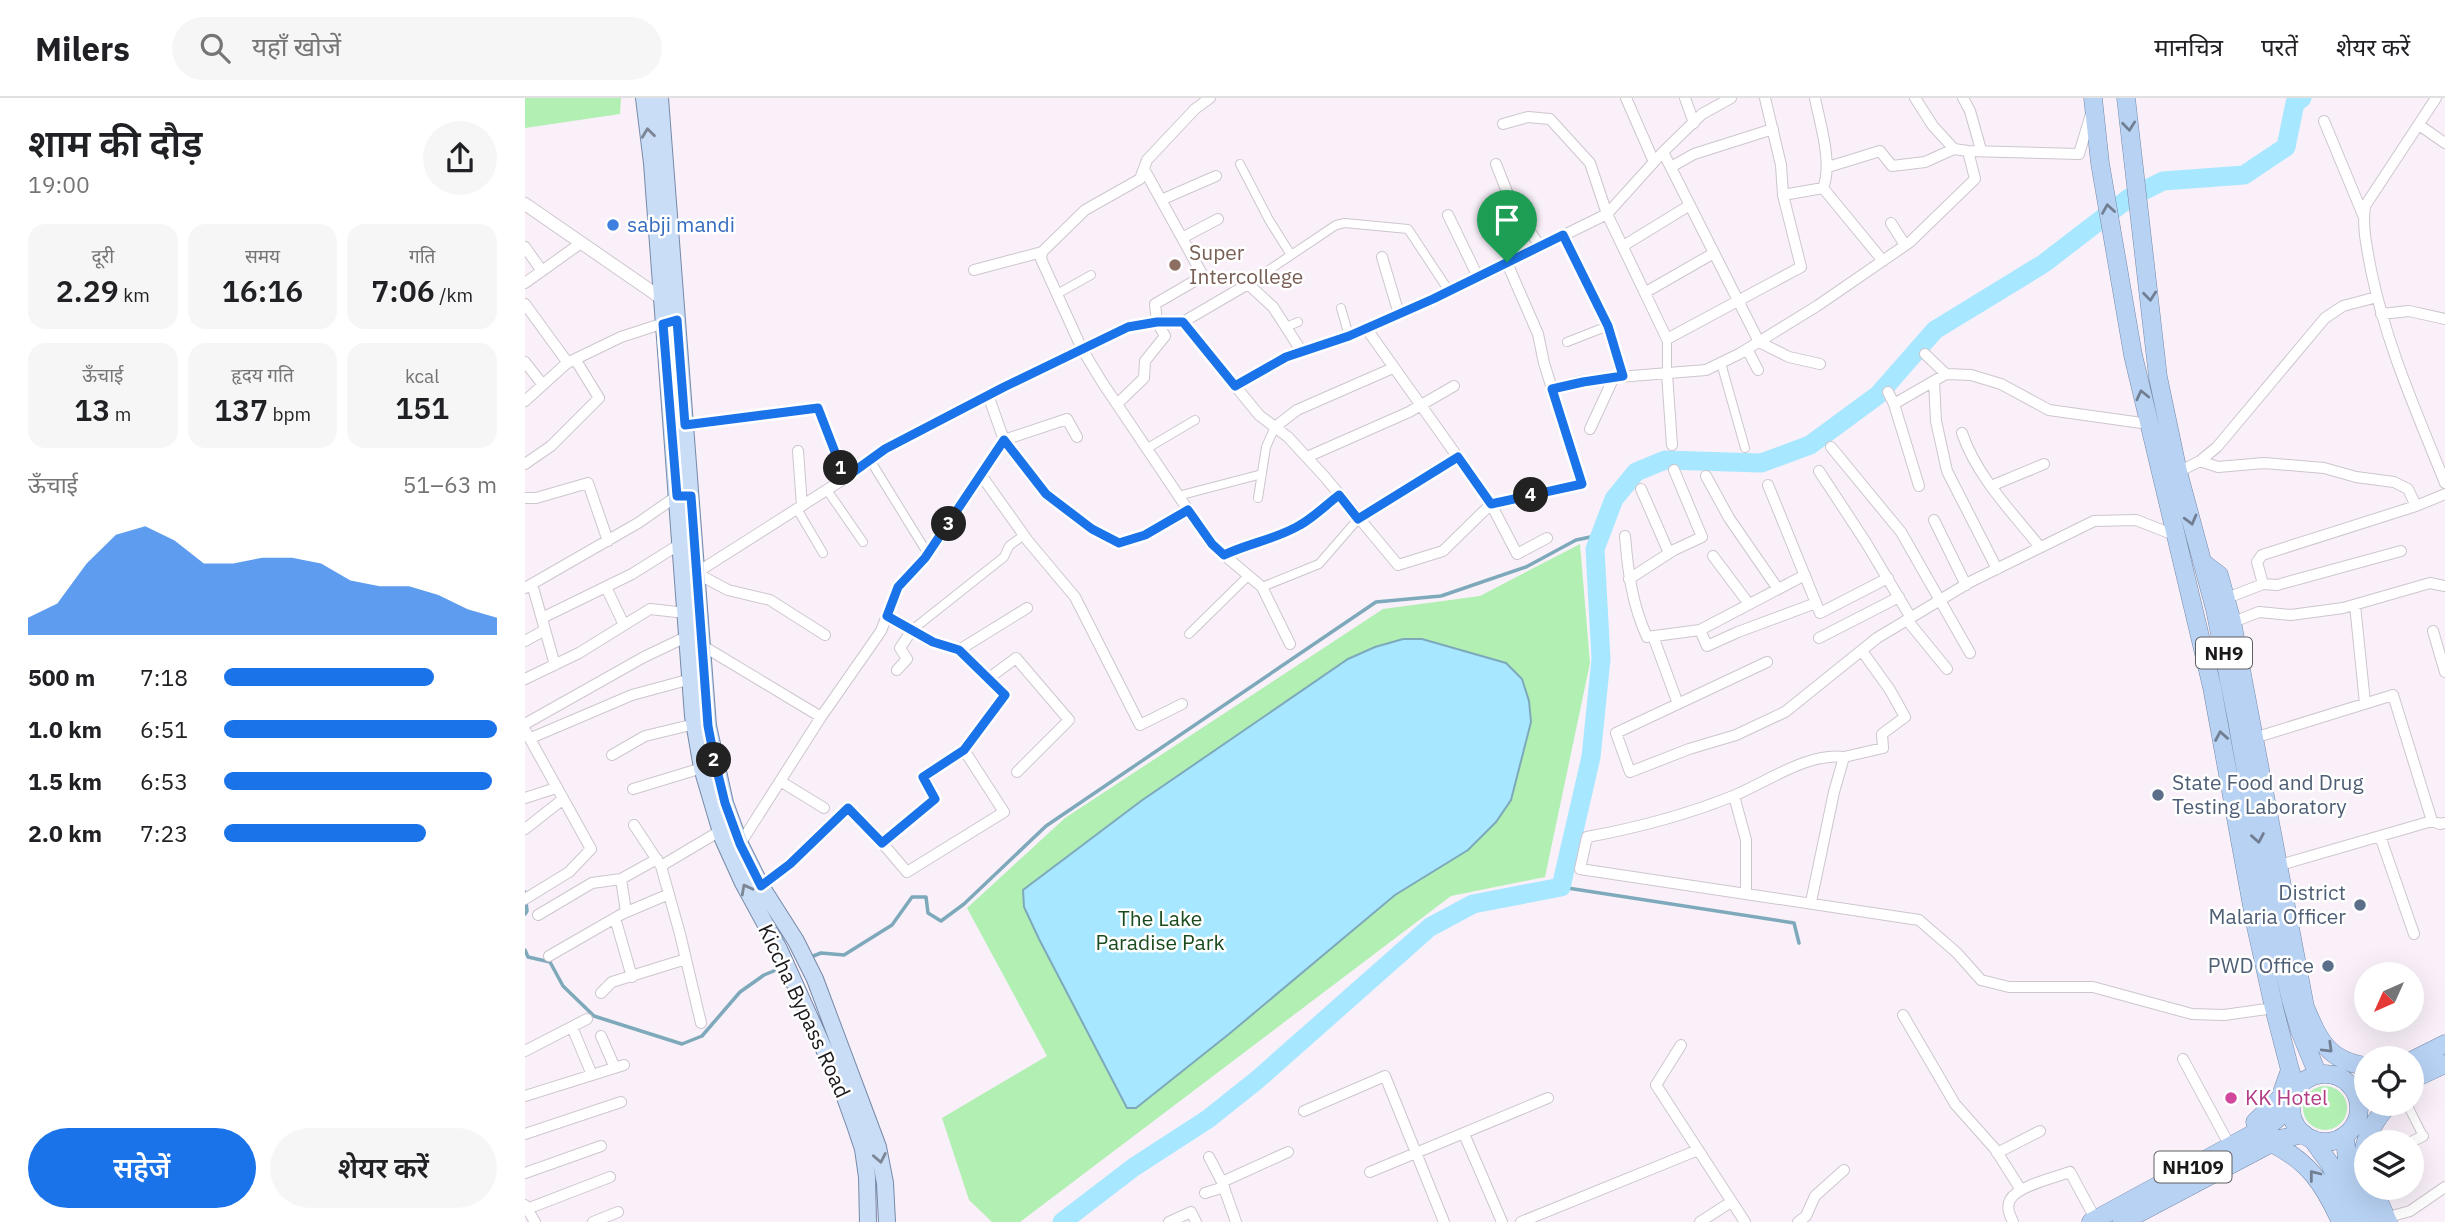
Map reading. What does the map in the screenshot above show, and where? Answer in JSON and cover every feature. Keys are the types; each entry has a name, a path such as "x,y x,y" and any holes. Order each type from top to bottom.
{"highway":[{"name":"NH9","path":"2126,98 2177,536 2212,687 2255,922 2274,1008 2297,1089"},
{"name":"NH9","path":"2093,103 2100,163 2133,355 2149,424 2202,562 2220,601 2271,868 2291,1000 2318,1075"},
{"path":"2271,868 2305,1007 2318,1039 2337,1057 2354,1065"},
{"path":"2424,1066 2445,1044"},
{"path":"2424,1072 2445,1064"},
{"path":"2230,1146 2239,1134 2270,1110 2280,1098 2290,1070"},
{"path":"2350,1221 2330,1164 2293,1118 2291,1107 2297,1089 2307,1079 2318,1075 2329,1074 2346,1082 2354,1092"},
{"path":"2346,1082 2354,1081"},
{"name":"NH109","path":"2122,1222 2230,1146 2271,1125 2291,1107"},
{"path":"2308,1136 2327,1142 2345,1135 2354,1126 2358,1116"},
{"path":"2345,1135 2347,1161 2380,1221"},
{"name":"NH109","path":"2093,1221 2279,1139 2308,1136"},
{"path":"2271,1143 2288,1151 2312,1171 2350,1221"},
{"path":"2376,1200 2380,1221"}],"main road":[{"name":"Kiccha Bypass Road","path":"644,98 667,269 661,298 672,317 684,496 680,544 689,573 686,613 695,724 720,831 743,884 779,949 842,1089 863,1149 868,1222"},
{"path":"660,98 667,269 672,317"},
{"path":"672,345 685,425 684,496 689,573 702,646 708,726 708,772 725,803 740,844 761,886 796,941 815,979 878,1147 887,1222"}],"street":[{"path":"974,270 1042,252 1085,209 1140,179 1147,160 1195,109 1210,98"},
{"path":"1626,98 1654,162"},
{"path":"1685,98 1694,123"},
{"path":"1235,386 1286,357 1349,336 1399,314 1607,214 1663,152 1694,123 1717,102 1731,98"},
{"path":"1667,339 1801,267 1783,195 1781,165 1765,98"},
{"path":"1815,98 1828,167 1823,188"},
{"path":"1915,98 1933,126 1954,149 1968,152 1981,150 2079,154 2093,103"},
{"path":"1963,98 1970,111 1981,150"},
{"path":"2436,98 2365,206 2363,225 2389,343 2445,483"},
{"path":"1503,124 1528,117 1550,119 1590,163 1607,214 1667,339 1672,445"},
{"path":"2324,121 2364,217"},
{"path":"2419,125 2445,143"},
{"path":"1671,167 1694,154 1773,129"},
{"path":"1828,167 1880,150 1892,166 1925,162 1954,149"},
{"path":"1663,152 1759,342 1789,356 1820,364"},
{"path":"1552,389 1619,377 1706,370 1747,349 1817,306 1905,245 1975,179 1968,152"},
{"path":"1240,164 1291,255"},
{"path":"1496,164 1514,206 1540,246"},
{"path":"1117,404 1144,378 1145,361 1165,336 1157,322 1155,304 1203,276 1144,170"},
{"path":"1161,200 1216,176"},
{"path":"1783,195 1823,188"},
{"path":"1823,188 1883,261"},
{"path":"525,204 661,298"},
{"path":"1623,246 1690,205"},
{"path":"1448,215 1478,277"},
{"path":"1182,238 1218,219"},
{"path":"689,573 800,508 885,449 1128,327 1157,322 1183,322 1248,284 1336,225 1345,223 1408,229 1449,291"},
{"path":"1891,223 1905,245"},
{"path":"1563,235 1608,326 1619,377 1590,429"},
{"path":"525,283 581,243"},
{"path":"525,247 542,271"},
{"path":"1042,252 1041,259 1081,349 1212,544 1262,587 1290,644"},
{"path":"1646,292 1714,253"},
{"path":"1382,257 1399,314"},
{"path":"1183,322 1259,415 1288,437 1307,457 1398,565 1443,551 1491,504 1582,484 1543,363 1538,334 1507,262"},
{"path":"1056,294 1091,275"},
{"path":"1248,284 1273,307 1302,352"},
{"path":"2170,474 2200,461 2217,447 2325,318 2343,306 2377,297"},
{"path":"525,304 599,398 551,446 527,459"},
{"path":"1341,308 1349,336"},
{"path":"2381,314 2409,311 2445,319"},
{"path":"525,401 572,361 621,337 672,317"},
{"path":"1286,327 1298,322"},
{"path":"1567,342 1608,326"},
{"path":"1366,328 1491,504 1517,554 1547,538"},
{"path":"1747,349 1758,370"},
{"path":"1925,354 1946,374"},
{"path":"525,362 543,385"},
{"path":"1721,363 1745,448"},
{"path":"1258,498 1266,447 1275,427 1297,410 1393,368"},
{"path":"1893,404 1946,374 1971,375 2001,384 2049,410 2149,424"},
{"path":"1934,381 1936,421 1947,471 1997,569"},
{"path":"1307,457 1422,405 1454,386"},
{"path":"1888,392 1919,486"},
{"path":"988,395 1004,440 1046,494 1092,529 1119,543 1145,535 1188,510"},
{"path":"685,425 818,408 845,478"},
{"path":"740,844 881,631 898,587 928,554 1004,440 1067,419 1077,437"},
{"path":"1146,449 1195,420"},
{"path":"1962,433 1968,452 1991,486 2040,547"},
{"path":"1831,447 1901,532 1970,653"},
{"path":"799,451 800,508 823,553"},
{"path":"1262,587 1319,564 1358,519 1458,457"},
{"path":"870,460 928,554"},
{"path":"2200,461 2218,467 2264,463 2325,468 2356,477 2394,482 2408,489 2416,506"},
{"path":"1991,486 2044,464"},
{"path":"1629,579 1668,553 1702,537 1674,470"},
{"path":"1819,471 1888,578 1909,619 1947,669"},
{"path":"1178,496 1262,474"},
{"path":"981,475 1024,535 1075,597 1140,725 1182,704"},
{"path":"1706,476 1730,518 1779,589"},
{"path":"525,498 536,498 588,483 608,541"},
{"path":"1768,485 1820,613 1888,578"},
{"path":"1641,489 1668,553"},
{"path":"827,490 863,542"},
{"path":"2263,584 2257,562 2262,555 2416,506 2445,494"},
{"path":"1224,555 1300,525 1339,495"},
{"path":"555,665 542,618 529,586 684,496"},
{"path":"1934,520 1966,584"},
{"path":"1767,662 1616,733 1630,772 1689,749 1736,735 1785,712 1861,651 1909,619 1966,584 2094,521 2136,520 2177,536"},
{"path":"897,670 907,659 900,648 912,630 1004,557 1009,547 1024,535"},
{"path":"1625,536 1635,611 1647,637 1700,630 1805,575"},
{"path":"542,618 606,587 680,544"},
{"path":"2220,601 2263,584 2277,585 2401,551"},
{"path":"1713,556 1749,604"},
{"path":"689,573 728,590 770,600 825,635"},
{"path":"1189,634 1248,576"},
{"path":"2225,625 2259,612 2291,615 2355,605 2430,583 2445,586"},
{"path":"606,587 624,625"},
{"path":"1819,638 1899,597"},
{"path":"1700,630 1707,646 1816,603"},
{"path":"2355,605 2365,703"},
{"path":"959,650 1027,608"},
{"path":"525,679 555,665 650,609 686,613"},
{"path":"882,843 935,799 923,777 964,750 1005,695 959,650 933,642 887,616"},
{"path":"525,641 545,630"},
{"path":"2433,631 2445,672"},
{"path":"525,724 644,657 688,636"},
{"path":"1653,636 1678,704"},
{"path":"702,646 821,718"},
{"path":"1861,651 1890,690 1905,717 1882,734 1883,748 1844,757 1830,755 1770,777 1734,796 1642,827 1587,837 1580,869 1919,920 1957,953 1981,980 2009,987 2093,986 2192,1014 2224,1015 2274,1008"},
{"path":"989,678 1016,658 1069,720 1017,772"},
{"path":"529,897 569,872 590,849 528,734 632,695 691,679"},
{"path":"2248,740 2393,695 2432,821"},
{"path":"611,755 645,736 695,724"},
{"path":"761,886 790,864 848,808 907,872 1004,812 964,750"},
{"path":"1811,902 1833,792 1844,757"},
{"path":"633,789 708,772"},
{"path":"780,781 824,808"},
{"path":"525,798 556,788"},
{"path":"1734,796 1746,840 1746,892"},
{"path":"525,829 562,800"},
{"path":"2271,868 2432,821 2445,823"},
{"path":"634,825 659,862 701,1023"},
{"path":"538,915 592,883 621,879 720,831"},
{"path":"2380,836 2414,934"},
{"path":"621,879 626,912"},
{"path":"549,956 626,912 669,894"},
{"path":"615,918 632,977"},
{"path":"601,993 612,982 686,959"},
{"path":"1903,1015 1955,1104 1997,1153 2021,1190"},
{"path":"525,1051 587,1019"},
{"path":"572,1027 592,1075"},
{"path":"525,1096 620,1066 601,1036"},
{"path":"1681,1045 1657,1085 1745,1222"},
{"path":"2183,1059 2230,1146"},
{"path":"1304,1111 1385,1076 1444,1222"},
{"path":"1370,1172 1548,1098"},
{"path":"525,1134 621,1102"},
{"path":"1997,1153 2040,1131"},
{"path":"1464,1134 1502,1222"},
{"path":"525,1173 601,1146"},
{"path":"1521,1222 1698,1150"},
{"path":"1205,1193 1288,1152"},
{"path":"1209,1157 1223,1185 1236,1222"},
{"path":"1798,1222 1806,1216 1815,1196 1844,1170"},
{"path":"2013,1222 2008,1211 2010,1200 2021,1190 2070,1172 2093,1221"},
{"path":"528,1214 610,1177"},
{"path":"2380,1221 2410,1211 2445,1186"},
{"path":"1700,1222 1731,1202"},
{"path":"593,1222 618,1212"},
{"path":"1169,1222 1191,1212 1196,1222"}],"green space":[{"path":"525,98 621,98 620,114 525,128"},
{"name":"The Lake Paradise Park","path":"1580,544 1590,663 1545,877 1451,896 1020,1222 992,1222 969,1200 942,1118 1047,1056 967,908 1065,818 1383,609 1480,596"},
{"path":"2325,1086 2341,1092 2347,1108 2341,1124 2325,1130 2309,1124 2303,1108 2309,1092"}],"water":[{"path":"1403,639 1422,639 1506,663 1522,679 1529,701 1531,722 1511,800 1496,822 1468,850 1395,895 1136,1108 1127,1108 1039,939 1024,907 1023,890 1141,801 1348,659"}],"waterway":[{"path":"1062,1222 1134,1167 1208,1119 1257,1080 1430,927 1473,904 1561,887 1591,757 1601,659 1595,549 1614,499 1636,472 1665,460 1761,463 1810,445 1878,395 1935,330 2043,264 2129,198 2163,181 2244,175 2286,147 2295,103 2302,98"},
{"path":"808,958 821,953 844,955 892,925 912,897 926,897 928,913 941,921 964,904 1046,826 1376,602 1441,596 1526,567 1576,540 1600,535"},
{"path":"1561,887 1794,923 1799,943"},
{"path":"525,892 525,914"},
{"path":"525,950 528,957 550,962 563,986 594,1016 682,1044 702,1036 740,992 764,975 781,968"}],"place":[{"name":"sabji mandi","path":"613,225"},
{"name":"Super Intercollege","path":"1175,265"},
{"name":"State Food and Drug Testing Laboratory","path":"2158,795"},
{"name":"District Malaria Officer","path":"2360,905"},
{"name":"PWD Office","path":"2328,966"},
{"name":"KK Hotel","path":"2231,1098"}],"route":[{"path":"1563,235 1608,326 1623,376 1552,389 1582,484 1491,504 1458,457 1358,519 1339,495 1300,525 1224,555 1212,544 1188,510 1145,535 1119,543 1092,529 1046,494 1004,440 925,558 898,587 887,616 933,642 959,650 1005,695 964,750 923,777 935,799 882,843 848,808 790,864 761,886 740,844 725,803 708,726 691,496 677,496 663,324 677,320 685,425 818,408 845,478 885,449 1128,327 1157,322 1183,322 1235,386 1286,357 1343,339 1507,262 1563,235"}]}
